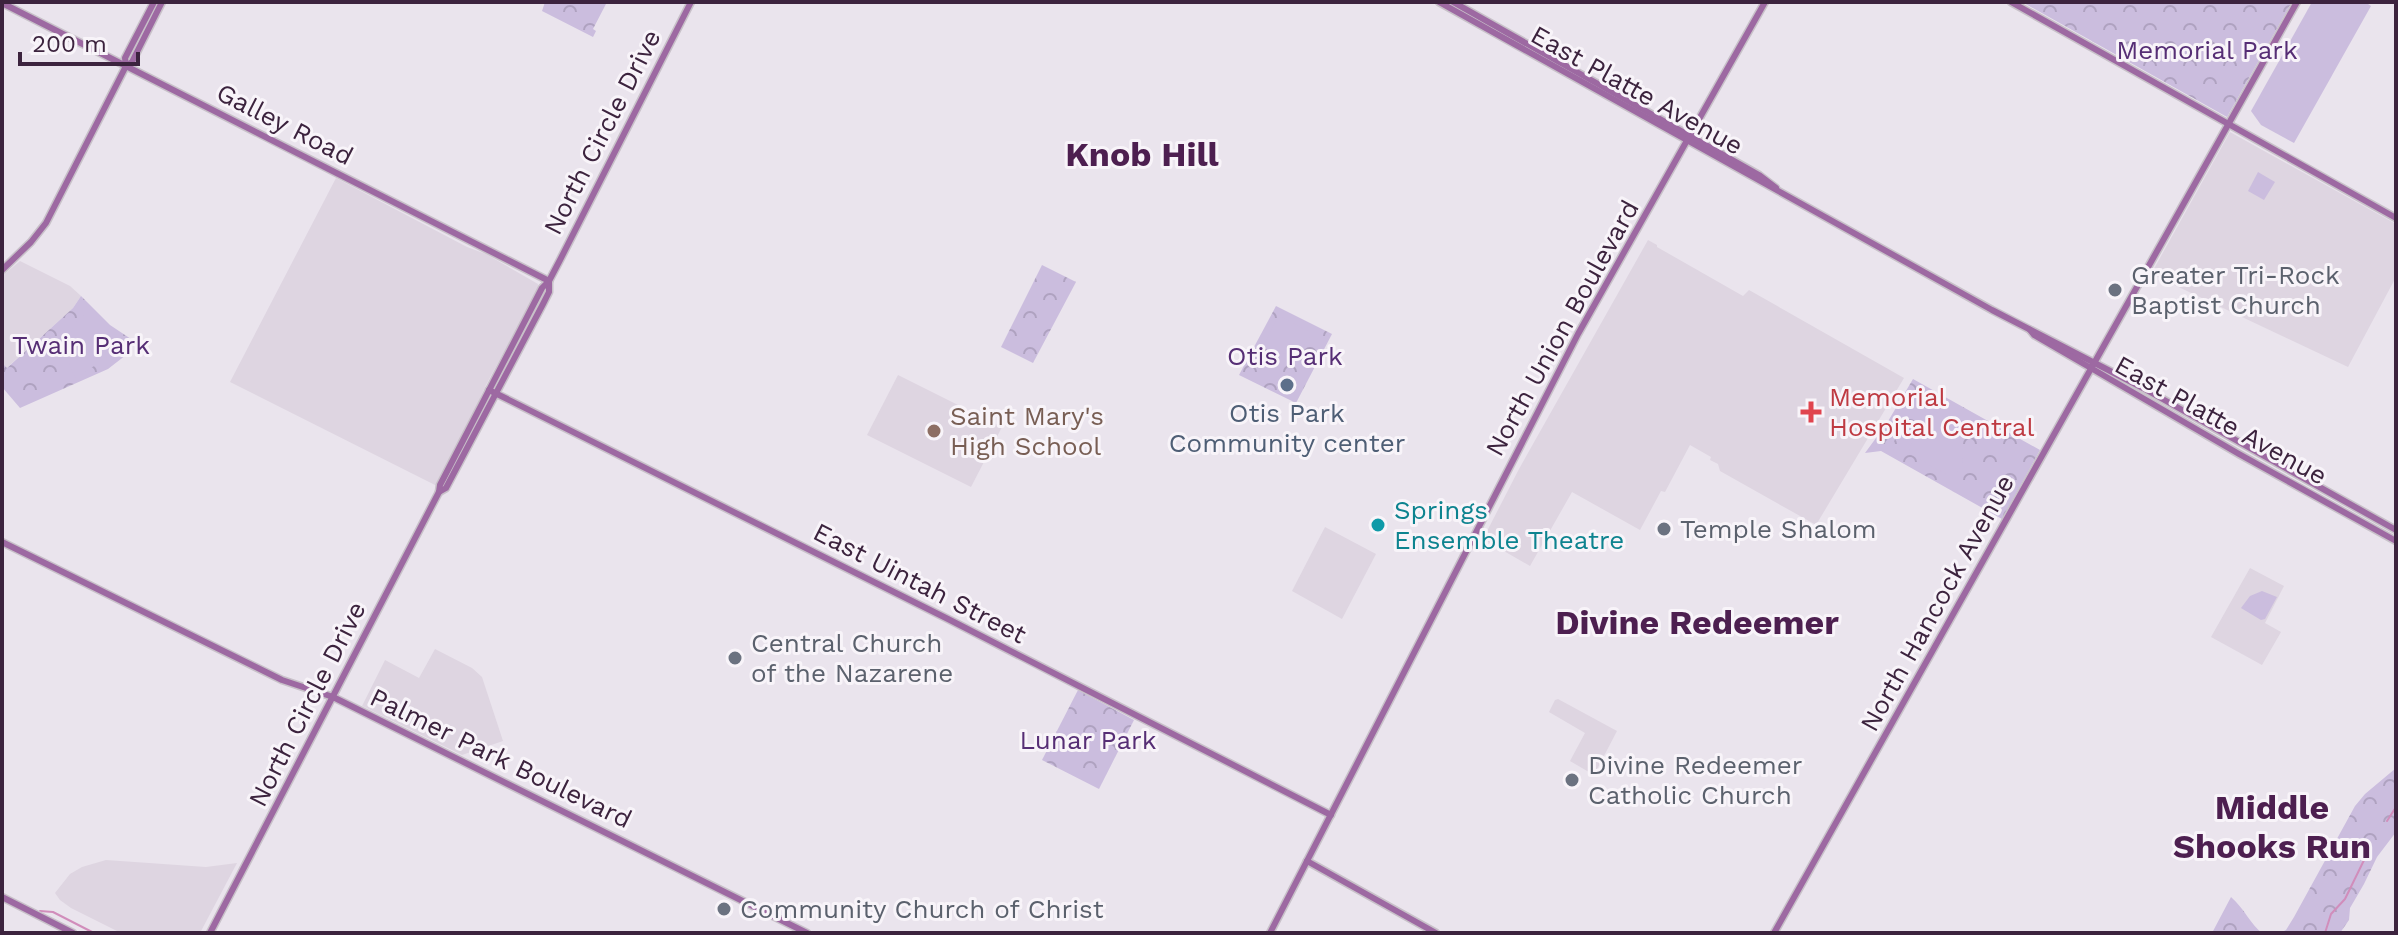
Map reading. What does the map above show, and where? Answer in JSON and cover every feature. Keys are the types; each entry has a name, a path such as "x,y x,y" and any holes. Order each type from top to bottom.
{"main road":[{"path":"126,66 125,58 154,2"},
{"path":"2,270 37,236 51,213 162,2"},
{"name":"North Circle Drive","path":"210,933 691,2"},
{"name":"East Platte Avenue","path":"1439,2 1688,139"},
{"name":"East Platte Avenue","path":"1453,2 1769,186 2396,530"},
{"name":"North Union Boulevard","path":"1270,933 1578,334 1765,2"},
{"path":"2011,2 2396,218"},
{"name":"North Hancock Avenue","path":"1774,933 2297,2"},
{"name":"Galley Road","path":"2,3 549,281"},
{"name":"East Platte Avenue","path":"2030,330 2090,369 2396,541"},
{"name":"East Uintah Street","path":"492,392 1331,815"},
{"name":"Palmer Park Boulevard","path":"2,542 282,680 333,697 807,933"},
{"path":"1307,861 1436,933"},
{"path":"2,897 73,933"}],"shaded area":[{"path":"2230,132 2396,224 2396,277 2348,367 2151,274"},
{"path":"336,178 486,254 538,284 437,486 230,382"},
{"path":"1648,240 1743,296 1749,290 1904,378 1816,525 1720,471 1718,464 1710,460 1711,457 1690,445 1640,530 1572,492 1530,566 1483,539"},
{"path":"20,261 70,286 81,296 73,308 2,372 2,276"},
{"name":"Saint Mary's High School","path":"898,375 1002,427 971,487 867,435"},
{"path":"1325,527 1376,554 1342,619 1292,591"},
{"path":"2250,568 2284,586 2265,623 2281,632 2262,665 2211,637"},
{"path":"435,649 472,668 482,677 503,741 462,755 362,706 385,660 419,678"},
{"path":"1558,699 1617,731 1594,775 1570,761 1585,733 1549,712"},
{"path":"106,860 206,867 237,863 200,933 121,933 71,908 55,893 70,874"}],"green space":[{"path":"545,2 607,2 593,29 596,31 593,37 542,11"},
{"name":"Memorial Park","path":"2022,2 2292,2 2227,117"},
{"path":"2312,2 2365,2 2371,6 2294,143 2261,125 2251,111"},
{"path":"2258,172 2275,182 2264,200 2248,191"},
{"path":"1042,265 1076,282 1033,363 1001,347"},
{"name":"Twain Park","path":"81,296 110,325 134,341 126,355 108,369 20,408 2,387 2,363 7,368 73,308"},
{"name":"Otis Park","path":"1276,306 1332,334 1296,403 1239,375"},
{"path":"82,314 115,348 115,352 76,378 69,362 68,345 73,328"},
{"path":"1282,317 1308,331 1310,337 1302,347 1292,352 1268,352 1264,345 1277,319"},
{"path":"1913,379 2040,450 2002,519 1881,451 1865,453"},
{"path":"1910,391 1919,396 1893,443 1883,437"},
{"path":"1931,409 1947,421 1963,450 1959,469 1951,477 1910,454 1909,448"},
{"path":"2262,591 2277,597 2265,619 2261,620 2241,608 2250,596"},
{"name":"Lunar Park","path":"1078,690 1134,720 1099,789 1042,760"},
{"path":"2396,768 2396,832 2377,857 2350,908 2349,920 2340,933 2280,933 2286,930 2294,917 2355,806"},
{"path":"2231,897 2254,926 2262,933 2212,933"}],"waterway":[{"path":"2387,821 2396,807"},
{"path":"2325,933 2331,914 2345,899 2368,852"},
{"path":"40,911 53,912 94,933"}],"place":[{"name":"Greater Tri-Rock Baptist Church","path":"2115,290"},
{"name":"Otis Park Community center","path":"1287,385"},
{"name":"Memorial Hospital Central","path":"1811,412"},
{"name":"Saint Mary's High School","path":"934,431"},
{"name":"Springs Ensemble Theatre","path":"1378,525"},
{"name":"Temple Shalom","path":"1664,529"},
{"name":"Central Church of the Nazarene","path":"735,658"},
{"name":"Divine Redeemer Catholic Church","path":"1572,780"},
{"name":"Community Church of Christ","path":"724,909"}],"district":[{"name":"Knob Hill","path":"1142,154"},
{"name":"Divine Redeemer","path":"1697,622"},
{"name":"Middle Shooks Run","path":"2272,826"}]}
